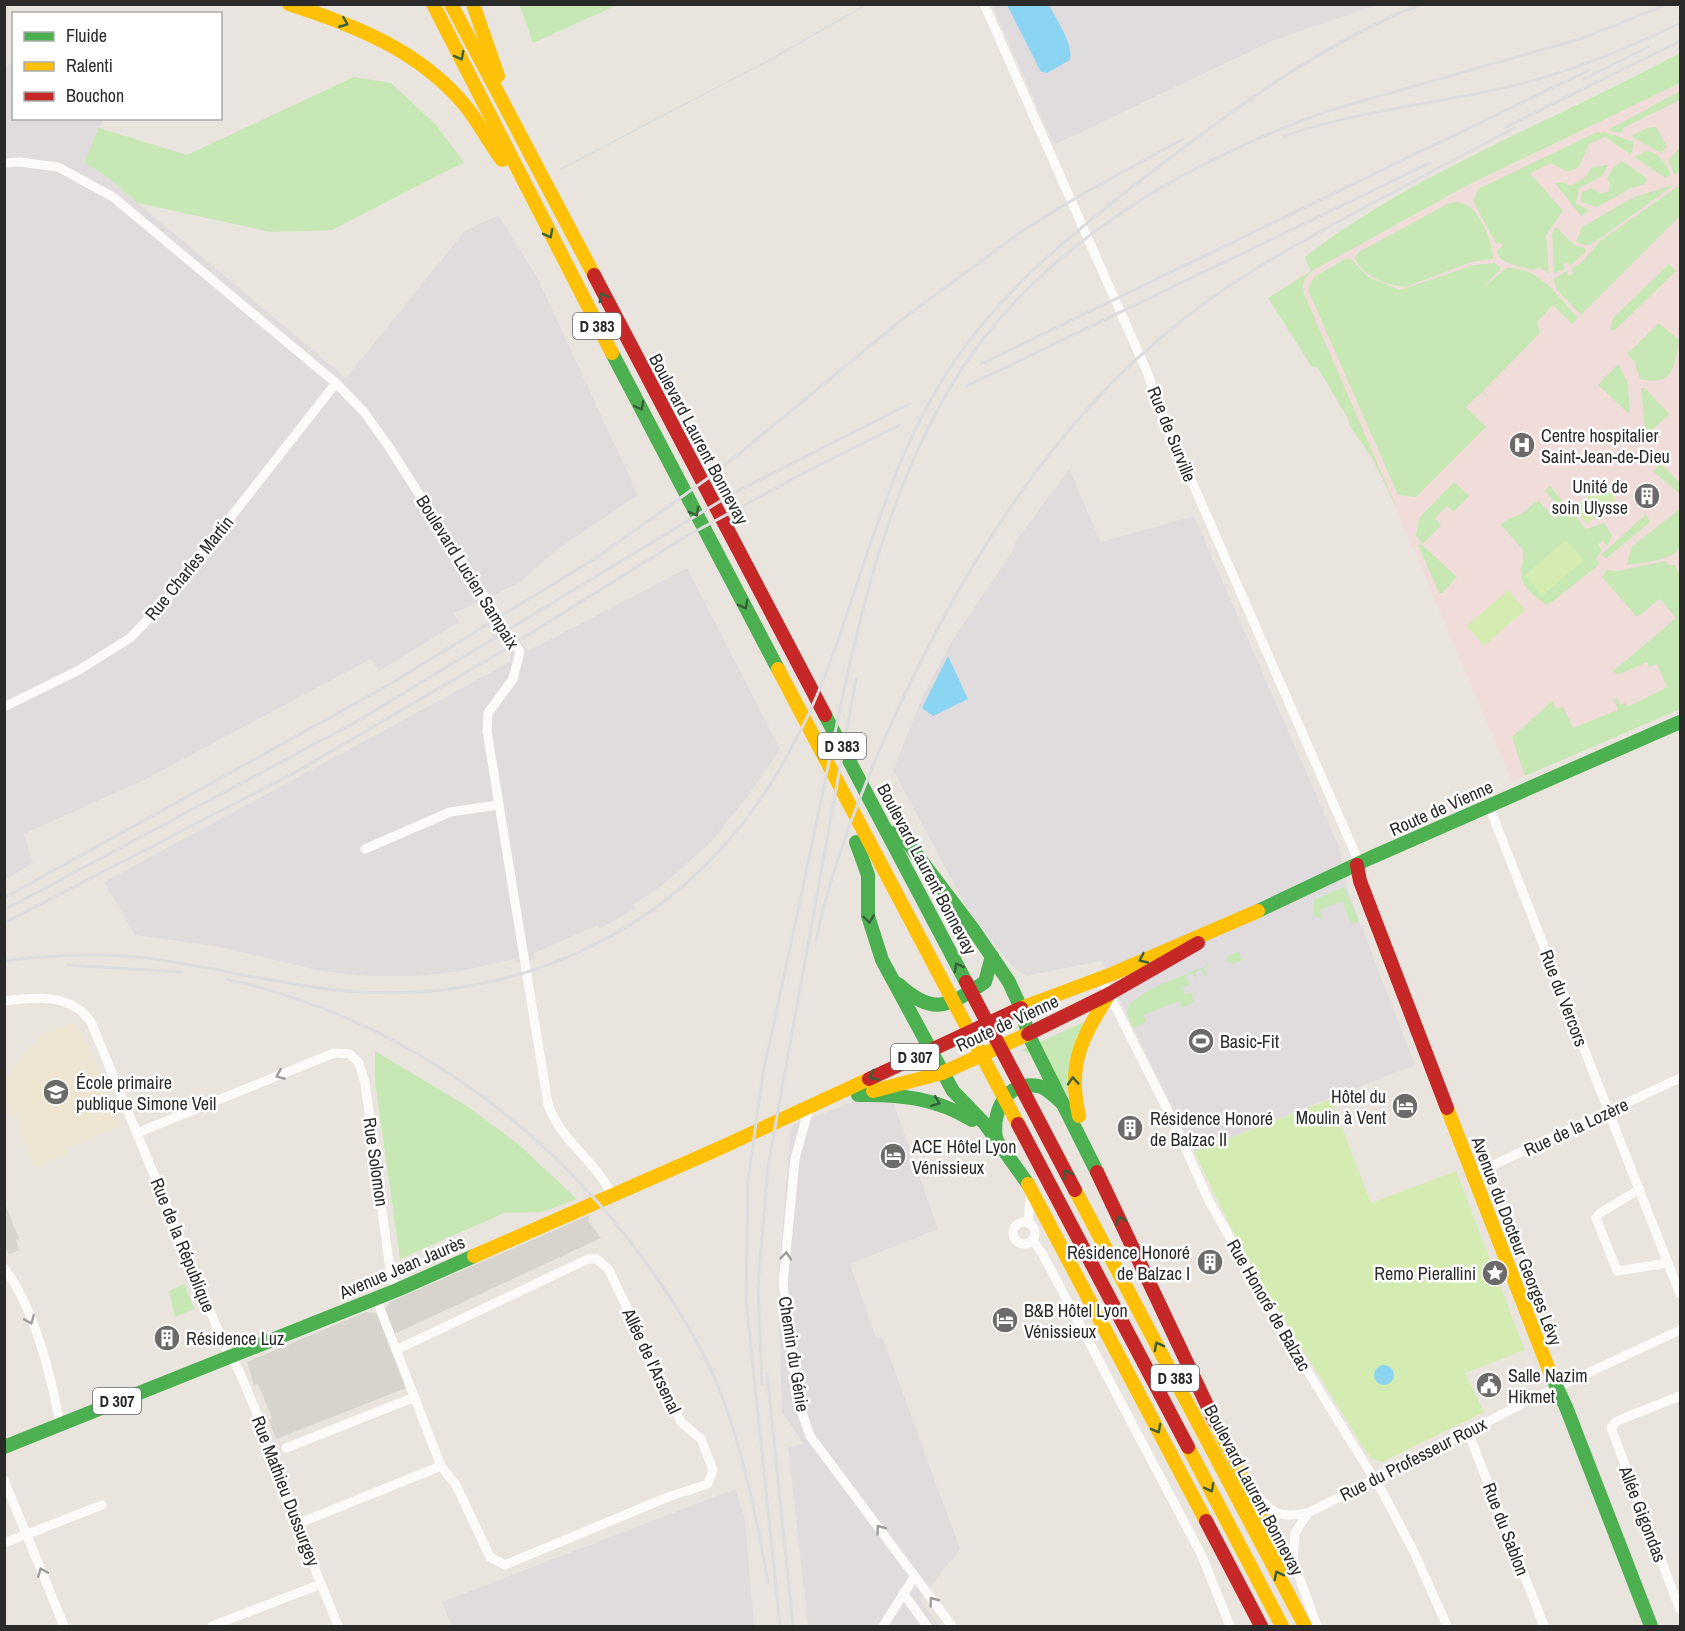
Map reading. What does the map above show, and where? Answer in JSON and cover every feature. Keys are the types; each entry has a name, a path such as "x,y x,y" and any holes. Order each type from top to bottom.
{"main road":[{"path":"289,4 361,30 415,58 438,77 464,104 500,158 522,182"},
{"name":"D 383","path":"433,4 510,153 522,182"},
{"name":"D 383","path":"452,4 516,129"},
{"path":"473,4 516,129"},
{"name":"Boulevard Laurent Bonnevay","path":"516,129 761,594 809,674 879,807 943,939 1305,1626"},
{"name":"Boulevard Laurent Bonnevay","path":"522,182 1282,1626"},
{"name":"Route de Vienne","path":"809,1108 1022,1008 1101,978 1217,929 1680,722"},
{"path":"839,784 838,807 862,852 868,875 868,916 878,953 953,1091 1016,1165 1261,1626"},
{"path":"879,807 1010,982 1022,1008 1028,1035 1071,1115 1216,1425 1317,1626"},
{"name":"Avenue du Docteur Georges Lévy","path":"1357,865 1360,881 1380,936 1472,1175 1651,1626"},
{"name":"Route de Vienne","path":"809,1108 942,1073 1028,1035 1109,994 1171,960 1217,929"},
{"path":"892,979 921,1003 939,1005 968,993 985,982 992,956"},
{"path":"1091,1158 1075,1102 1073,1062 1084,1035 1109,994"},
{"path":"996,1140 994,1115 998,1101 1020,1087 1033,1085 1046,1089 1071,1115"},
{"path":"858,1095 897,1093 932,1100 962,1113 996,1140"},
{"name":"Avenue Jean Jaurès","path":"4,1447 396,1290 809,1108"}],"street":[{"name":"Rue de Surville","path":"984,4 1148,374 1156,400 1355,853 1357,865"},
{"name":"Boulevard Lucien Sampaix","path":"4,163 20,162 58,167 113,197 336,383 364,412 389,447 520,652 513,679 489,713 487,731 527,978 551,1114 557,1126 602,1178 611,1196"},
{"name":"Rue Charles Martin","path":"4,707 80,670 130,638 161,606 336,383"},
{"path":"364,849 450,812 499,805"},
{"name":"Rue du Vercors","path":"1489,806 1680,1294"},
{"name":"Rue Honoré de Balzac","path":"1101,978 1175,1125 1209,1201 1256,1286 1373,1478 1414,1552 1447,1626"},
{"name":"Rue de la République","path":"4,1001 52,999 68,1002 83,1011 95,1030 230,1356"},
{"name":"Rue Solomon","path":"137,1133 334,1053 345,1052 355,1057 363,1076 391,1276 396,1290"},
{"name":"Rue de la Lozère","path":"1472,1175 1680,1078"},
{"name":"Chemin du Génie","path":"809,1108 795,1159 783,1284 798,1401 810,1436 952,1626"},
{"path":"1016,1165 1031,1201 1028,1222 1035,1230 1033,1241 1064,1293 1202,1556 1230,1626"},
{"path":"1640,1189 1600,1213 1596,1218 1617,1271 1668,1263"},
{"path":"1028,1222 1017,1224 1012,1235 1019,1244 1033,1241"},
{"name":"Allée de l'Arsenal","path":"376,1298 396,1350 415,1397 441,1466 456,1485 490,1557 505,1565 668,1497 708,1484 713,1470 701,1439 681,1422 609,1270 597,1259 588,1259 396,1350"},
{"path":"4,1268 22,1299 50,1367 60,1424"},
{"name":"Rue du Professeur Roux","path":"1216,1425 1271,1511 1286,1516 1308,1513 1373,1478 1680,1330"},
{"name":"Rue Mathieu Dussurgey","path":"230,1356 265,1433 272,1462 338,1626"},
{"name":"Allée Gigondas","path":"1680,1396 1617,1421 1611,1428 1680,1610"},
{"path":"286,1448 415,1397"},
{"name":"Rue du Sablon","path":"1468,1432 1544,1626"},
{"path":"297,1524 441,1466"},
{"path":"4,1480 64,1626"},
{"path":"4,1543 102,1505"},
{"path":"1308,1513 1295,1533 1293,1560 1317,1626"},
{"path":"883,1626 915,1576"},
{"path":"212,1626 321,1584"},
{"path":"903,1593 927,1626"}],"shaded area":[{"path":"992,5 1377,5 1274,40 1054,145"},
{"path":"12,62 12,120 103,120 84,162 107,177 346,378 465,231 498,215 537,277 638,495 558,549 519,583 454,613 459,622 379,671 371,659 146,779 24,834 33,863 5,880 5,66"},
{"name":"Centre hospitalier Saint-Jean-de-Dieu","path":"1680,83 1680,709 1512,781 1387,488 1318,368 1312,367 1268,298 1298,278 1466,186"},
{"path":"1069,469 1101,542 1194,516 1340,849 1347,889 1415,1065 1194,1152 1101,961 1026,976 1012,966 968,910 893,770 923,695 952,641 1012,552 1016,541"},
{"path":"687,568 780,749 745,800 708,845 659,888 634,904 635,909 599,929 598,925 534,953 535,959 515,964 514,959 461,971 416,976 368,976 321,971 220,947 135,935 104,882 510,662 510,649 521,642 528,651"},
{"name":"École primaire publique Simone Veil","path":"74,1022 90,1048 121,1126 66,1148 68,1154 34,1167 26,1145 23,1146 17,1113 9,1116 5,1104 5,1079 30,1046 37,1043 35,1037"},
{"path":"892,1099 938,1229 850,1264 876,1337 882,1336 960,1549 920,1600 939,1626 808,1626 788,1447 804,1444 782,1412 778,1283 791,1126 855,1101"},
{"path":"4,1201 19,1239 16,1240 19,1250 9,1254 5,1248"},
{"path":"590,1215 588,1221 601,1238 394,1334 385,1309 390,1302"},
{"path":"366,1312 377,1314 406,1388 276,1439 269,1420 272,1418 258,1384 254,1385 247,1362"},
{"path":"735,1489 745,1518 754,1626 452,1626 442,1602"}],"green space":[{"path":"519,4 617,4 617,5 533,43"},
{"path":"1680,53 1680,83 1466,186 1312,271 1305,279 1303,288 1305,296 1399,513 1373,459 1349,425 1349,420 1318,368 1312,367 1268,298 1311,271 1305,257 1393,199 1488,148"},
{"path":"354,77 391,83 437,126 464,162 332,230 271,232 138,203 107,177 84,162 99,128 187,155"},
{"path":"1680,91 1680,100 1623,128 1622,133 1608,130"},
{"path":"1656,127 1667,147 1661,153 1631,136 1647,128"},
{"path":"1605,132 1634,142 1631,155 1605,137 1589,144 1579,167 1568,172 1551,163 1530,173 1563,211 1546,235 1549,274 1540,267 1533,270 1501,259 1497,250 1503,246 1500,242 1496,244 1473,201 1478,189 1595,133"},
{"path":"1680,147 1680,170 1675,175 1668,161"},
{"path":"1646,151 1659,156 1671,175 1664,177 1634,157"},
{"path":"1622,161 1647,178 1645,184 1631,188 1597,207 1581,202 1582,192 1592,188 1601,194 1609,191 1610,183 1607,179 1612,169"},
{"path":"1608,165 1602,176 1579,188 1576,204 1590,210 1581,216 1555,183 1562,182 1571,186 1587,176 1592,167"},
{"path":"1674,185 1592,244 1585,245 1576,242 1582,227 1634,197"},
{"path":"1680,185 1680,216 1581,315 1557,290 1554,279 1567,271 1568,276 1573,274 1572,269 1583,261 1600,241"},
{"path":"1449,203 1465,204 1478,216 1487,234 1493,259 1471,262 1406,287 1376,279 1358,264 1355,258 1359,252"},
{"path":"1556,227 1574,245 1585,248 1586,252 1569,266 1567,262 1563,264 1565,269 1554,273 1552,234"},
{"path":"1345,259 1351,259 1368,277 1400,290 1474,265 1495,263 1501,268 1482,289 1506,268 1528,272 1547,284 1578,318 1572,324 1553,305 1537,322 1540,333 1483,391 1490,399 1482,392 1466,407 1486,427 1416,497 1398,495 1308,290 1314,277"},
{"path":"1669,264 1676,271 1615,330 1610,330 1613,318"},
{"path":"1659,323 1679,340 1674,366 1666,377 1659,380 1640,379 1634,361 1627,354"},
{"path":"1618,364 1627,380 1630,411 1628,413 1598,385"},
{"path":"1641,388 1645,388 1669,414 1650,433 1645,428"},
{"path":"1661,464 1680,483 1679,493 1653,471"},
{"path":"1454,482 1469,496 1453,512 1447,506 1435,518 1441,525 1423,544 1416,535 1419,518"},
{"path":"1603,483 1616,499 1587,524 1574,509"},
{"path":"1550,486 1586,529 1604,523 1612,536 1607,546 1603,541 1598,544 1602,550 1596,559 1600,564 1548,605 1536,597 1524,584 1521,576 1523,550 1501,525 1539,501 1555,519 1563,512 1545,491"},
{"path":"1680,509 1682,538 1677,551 1665,558 1627,565 1631,547"},
{"path":"1646,514 1650,522 1607,558 1601,555"},
{"path":"1566,540 1584,560 1542,596 1525,575"},
{"path":"1421,544 1457,577 1442,593 1439,593 1418,545"},
{"path":"1665,561 1669,565 1675,565 1680,575 1680,709 1525,776 1512,737 1552,701 1556,709 1563,707 1573,728 1618,710 1614,699 1617,698 1620,705 1625,703 1627,707 1667,687 1657,664 1649,667 1647,662 1617,675 1613,671 1676,618 1660,599 1637,617 1602,577 1606,570 1619,571"},
{"path":"1508,590 1525,610 1484,646 1467,626"},
{"path":"1344,887 1359,921 1351,924 1342,901 1320,910 1321,918 1314,916 1314,900"},
{"path":"1239,951 1243,960 1233,964 1228,962 1226,957"},
{"path":"1215,962 1204,968 1207,975 1205,976 1202,969 1195,972 1196,980 1193,973 1186,976 1190,985 1182,988 1185,995 1192,992 1194,1002 1182,1008 1179,1001 1143,1015 1146,1022 1133,1028 1127,1015 1129,1004 1150,989"},
{"path":"1084,1022 1068,1094 1043,1061 1022,1050"},
{"path":"375,1051 470,1108 518,1144 577,1199 542,1212 504,1213 400,1259 375,1081"},
{"path":"1331,1099 1371,1203 1456,1171 1525,1350 1465,1373 1484,1412 1382,1462 1371,1458 1365,1450 1245,1256 1194,1152"},
{"path":"184,1284 194,1309 175,1317 169,1291"}],"water":[{"path":"1007,5 1049,5 1067,40 1071,54 1070,60 1047,73 1041,72"},
{"path":"948,656 968,699 933,716 922,708"},
{"path":"1380,1365 1388,1365 1394,1371 1394,1379 1388,1385 1380,1385 1374,1379 1374,1371"}],"tram line":[{"path":"561,169 775,57 867,4"}],"railway":[{"path":"4,961 76,955 130,956 335,990 410,992 484,983 533,970 589,947 639,919 684,885 723,847 758,803 788,756 813,704 835,649 884,505 913,435 950,368 994,311 1018,285 1070,237 1218,122 1315,57 1421,4"},
{"path":"780,1626 746,1299 748,1180 763,1073 858,631 889,522 909,470 933,419 961,370 995,324 1035,282 1078,244 1126,210 1176,179 1228,152 1334,109 1583,38 1668,4"},
{"path":"1284,136 1339,120 1480,93 1552,75 1596,60 1680,23"},
{"path":"1506,127 1680,41"},
{"path":"1584,79 1648,47"},
{"path":"981,364 1589,70"},
{"path":"816,940 829,887 846,835 887,733 914,675 976,561 1011,507 1049,455 1091,405 1136,360 1185,318 1247,274 1334,224 1515,128"},
{"path":"4,898 385,687 596,558 718,471 904,318 1022,231 1079,196 1183,139"},
{"path":"967,386 1430,163"},
{"path":"4,910 356,722 732,494 909,404"},
{"path":"4,923 296,772 494,656 685,537 899,425"},
{"path":"762,1384 758,1285 768,1166 856,679"},
{"path":"68,965 182,972"},
{"path":"226,979 289,996 349,1019 407,1048 461,1081 512,1120 560,1162 604,1209 644,1260 674,1304 701,1349 716,1381 741,1455 768,1582"},
{"path":"767,1373 793,1626"}],"traffic: fast":[{"path":"612,353 778,669"},
{"path":"825,715 966,982"},
{"path":"1258,911 1370,858 1680,722"},
{"path":"898,830 973,929 1009,982 1021,1008 1028,1034 1097,1172"},
{"path":"856,842 868,875 868,916 882,960 953,1091 985,1124 1028,1184"},
{"path":"898,984 922,1001 932,1004 951,1002 985,982 992,956"},
{"path":"996,1138 996,1118 999,1109 1004,1100 1017,1088 1027,1085 1038,1086 1050,1092 1061,1102"},
{"path":"858,1095 888,1095 931,1102 972,1120"},
{"path":"4,1447 397,1290 474,1256"},
{"path":"1551,1375 1566,1407 1651,1626"}],"traffic: slow":[{"path":"289,4 361,31 384,42 426,68 463,103 502,160"},
{"path":"433,4 612,353"},
{"path":"451,4 594,275"},
{"path":"473,4 498,76"},
{"path":"778,669 1018,1124"},
{"path":"1021,1008 1112,974 1258,911"},
{"path":"1079,1116 1075,1081 1079,1052 1091,1024 1109,994"},
{"path":"873,1091 942,1073 1028,1034"},
{"path":"474,1256 720,1148 869,1079"},
{"path":"1447,1108 1551,1375"},
{"path":"1028,1184 1206,1521"},
{"path":"1075,1190 1305,1626"},
{"path":"1215,1422 1288,1568"},
{"path":"1188,1447 1282,1626"}],"traffic: jam":[{"path":"594,275 825,715"},
{"path":"1357,865 1360,881 1447,1108"},
{"path":"1028,1034 1109,994 1198,943"},
{"path":"966,982 1075,1190"},
{"path":"869,1079 1021,1008"},
{"path":"1018,1124 1188,1447"},
{"path":"1097,1172 1215,1422"},
{"path":"1206,1521 1261,1626"}],"place":[{"name":"Centre hospitalier Saint-Jean-de-Dieu","path":"1522,445"},
{"name":"Unité de soin Ulysse","path":"1647,496"},
{"name":"Basic-Fit","path":"1201,1041"},
{"name":"École primaire publique Simone Veil","path":"56,1092"},
{"name":"Hôtel du Moulin à Vent","path":"1405,1106"},
{"name":"Résidence Honoré de Balzac II","path":"1130,1128"},
{"name":"ACE Hôtel Lyon Vénissieux","path":"893,1156"},
{"name":"Résidence Honoré de Balzac I","path":"1210,1262"},
{"name":"Remo Pierallini","path":"1495,1273"},
{"name":"B&B Hôtel Lyon Vénissieux","path":"1005,1320"},
{"name":"Résidence Luz","path":"167,1338"},
{"name":"Salle Nazim Hikmet","path":"1489,1385"}]}
